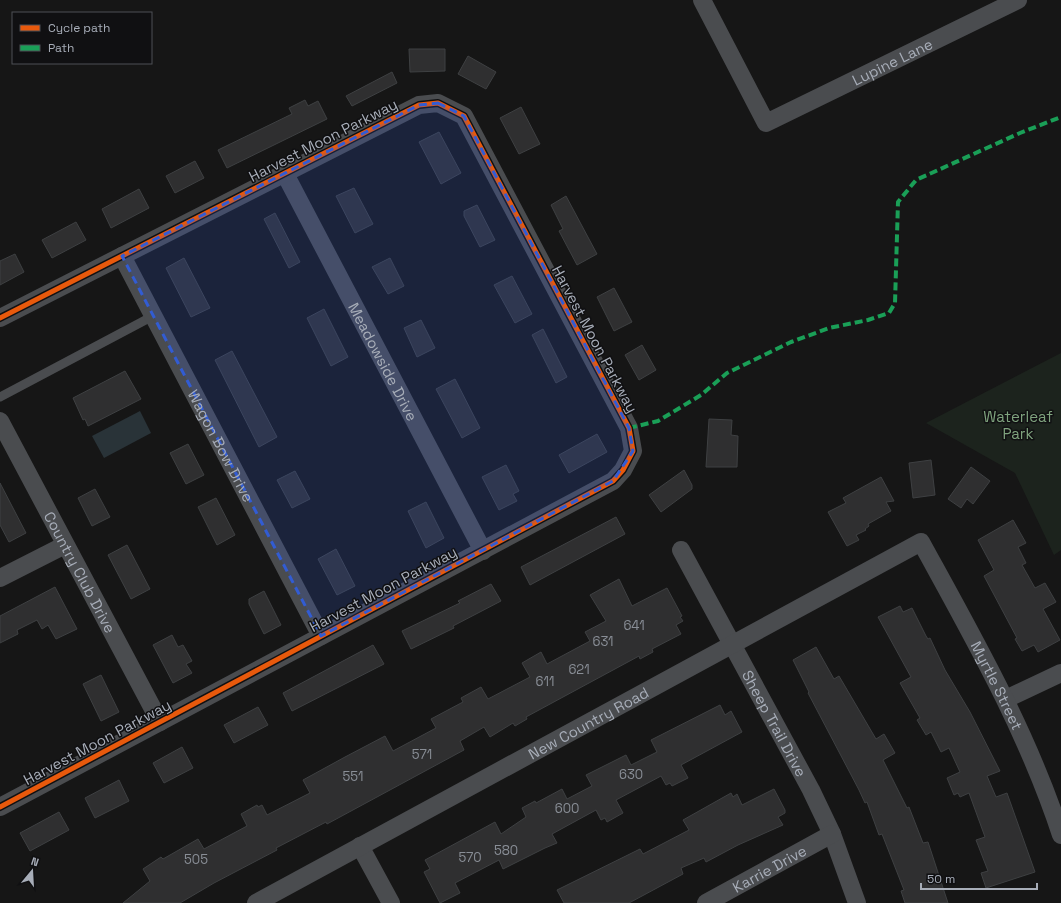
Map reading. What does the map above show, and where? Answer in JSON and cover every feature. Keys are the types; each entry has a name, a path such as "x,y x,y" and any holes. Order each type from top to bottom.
{"street":[{"name":"Lupine Lane","path":"702,0 766,123 1018,0"},
{"name":"Harvest Moon Parkway","path":"0,318 284,172 419,105 438,103 464,116 629,428 633,451 623,470 613,481 0,807"},
{"name":"Meadowside Drive","path":"284,172 483,551"},
{"name":"Wagon Bow Drive","path":"122,256 321,636"},
{"name":"Country Club Drive","path":"0,421 160,722"},
{"name":"New Country Road","path":"256,903 921,542"},
{"name":"Myrtle Street","path":"921,542 1006,699 1030,750 1048,795 1061,835"},
{"path":"0,578 65,545"},
{"name":"Sheep Trail Drive","path":"681,550 811,790 832,834 857,903"},
{"path":"1006,699 1061,673"},
{"name":"Karrie Drive","path":"706,903 832,834"},
{"path":"360,846 391,903"}],"lane":[{"path":"0,397 153,316"}],"highlighted area":[{"path":"438,103 464,116 629,428 633,451 613,481 321,636 122,256 419,105"}],"green space":[{"name":"Waterleaf Park","path":"1061,353 1061,550 1054,555 1015,473 926,423"}],"shaded area":[{"path":"140,411 151,433 104,458 92,436"}],"building":[{"path":"409,49 445,49 445,71 410,72"},
{"path":"468,56 496,72 486,89 458,74"},
{"path":"392,72 397,83 352,106 346,96"},
{"path":"305,100 308,106 318,101 327,119 227,168 218,150 292,114 289,108"},
{"path":"521,107 540,144 519,154 500,118"},
{"path":"439,132 461,173 441,184 419,142"},
{"path":"195,161 204,178 175,193 166,176"},
{"path":"354,188 373,224 355,233 336,196"},
{"path":"139,189 149,208 111,228 102,209"},
{"path":"566,196 597,254 577,265 559,231 563,229 551,205"},
{"path":"477,205 495,240 480,247 464,216 464,211"},
{"path":"275,213 300,262 289,268 264,219"},
{"path":"76,222 86,240 52,258 42,240"},
{"path":"15,254 24,272 0,285 0,261"},
{"path":"184,258 210,308 191,317 166,268"},
{"path":"390,258 404,286 388,294 372,267"},
{"path":"512,276 532,314 515,323 494,285"},
{"path":"614,288 632,322 614,331 597,297"},
{"path":"324,309 348,357 331,366 307,318"},
{"path":"421,320 435,348 417,357 404,328"},
{"path":"543,329 567,377 556,383 532,335"},
{"path":"642,345 656,370 639,380 625,355"},
{"path":"232,351 277,437 259,447 215,360"},
{"path":"125,371 141,399 88,426 85,419 83,420 73,398"},
{"path":"455,379 480,428 462,438 436,389"},
{"path":"709,419 732,420 731,435 738,436 737,467 706,467"},
{"path":"597,434 607,452 569,473 559,455"},
{"path":"188,444 204,475 186,484 170,453"},
{"path":"931,460 935,495 913,498 909,463"},
{"path":"506,465 519,491 513,494 517,501 499,510 482,477"},
{"path":"971,467 990,481 973,504 967,499 961,508 948,499"},
{"path":"684,470 692,485 692,489 661,512 649,495"},
{"path":"295,471 310,499 292,508 277,480"},
{"path":"881,477 894,501 886,502 891,511 868,524 869,526 865,529 866,530 856,535 859,540 847,546 828,512 846,503 843,498"},
{"path":"0,483 26,533 9,542 0,525"},
{"path":"95,489 110,517 92,526 78,498"},
{"path":"216,498 235,535 217,545 198,507"},
{"path":"426,502 444,538 426,548 408,511"},
{"path":"616,517 625,534 530,585 521,567"},
{"path":"1013,520 1026,543 1018,547 1026,563 1022,565 1035,588 1045,583 1056,602 1043,609 1060,640 1038,652 1034,645 1022,651 1015,639 1017,638 984,576 994,570 978,540"},
{"path":"127,545 150,589 131,599 108,555"},
{"path":"336,549 355,586 337,595 318,559"},
{"path":"619,579 632,606 667,588 682,616 680,617 683,621 676,625 681,634 652,649 653,652 640,659 639,656 526,717 527,719 515,726 513,723 490,737 484,727 460,741 464,750 327,824 326,822 276,848 277,850 214,883 180,903 123,903 150,881 143,869 161,857 163,859 198,839 204,849 247,826 241,814 257,805 258,807 262,805 267,815 310,793 303,780 385,736 393,751 436,728 431,719 463,702 461,698 481,687 488,699 530,677 522,663 541,652 547,664 590,641 585,632 606,621 590,595"},
{"path":"491,584 501,601 453,626 454,628 411,649 402,631 460,603 458,601"},
{"path":"55,587 77,629 56,639 48,625 42,629 37,620 17,630 18,634 0,643 0,616"},
{"path":"264,591 281,625 264,634 249,604 249,599"},
{"path":"900,606 903,612 912,608 926,636 928,639 930,638 945,670 970,712 1000,771 987,776 996,797 1007,793 1035,872 986,888 981,873 988,871 976,840 985,837 969,793 960,797 958,793 954,795 947,778 960,772 949,748 941,752 931,732 926,735 917,720 920,718 900,683 911,677 878,617"},
{"path":"172,635 178,647 183,645 192,661 186,664 192,673 173,683 153,645"},
{"path":"373,645 384,664 292,711 283,693"},
{"path":"816,647 834,679 839,676 876,739 884,734 895,753 883,760 907,808 909,807 923,843 928,842 948,903 905,903 901,891 904,890 882,834 879,835 867,802 865,803 808,693 809,692 793,660"},
{"path":"101,675 119,712 101,721 83,684"},
{"path":"720,705 725,715 731,711 742,732 681,765 688,778 672,786 670,783 666,785 661,776 616,800 623,813 607,822 605,818 601,820 596,810 552,834 557,843 503,869 499,860 455,883 460,893 440,903 424,872 430,869 425,860 495,822 501,834 526,817 522,808 535,801 536,803 562,789 567,799 592,786 586,775 626,755 631,765 657,752 651,740"},
{"path":"258,707 268,725 234,743 224,725"},
{"path":"182,747 193,768 164,783 153,763"},
{"path":"119,780 129,801 95,818 85,798"},
{"path":"774,789 785,810 785,813 778,817 783,825 738,845 706,862 704,858 681,868 683,874 629,903 564,903 557,890 640,849 643,854 689,830 683,820 731,793 733,797 737,794 742,805"},
{"path":"59,812 69,830 30,851 20,833"}],"marked path":[{"path":"629,428 658,421 701,395 727,373 791,342 829,328 868,320 889,313 895,303 898,202 916,180 1020,133 1061,117"}],"cycle path":[{"path":"0,318 419,105 438,103 464,116 629,428 633,451 623,470 613,481 0,807"}]}
